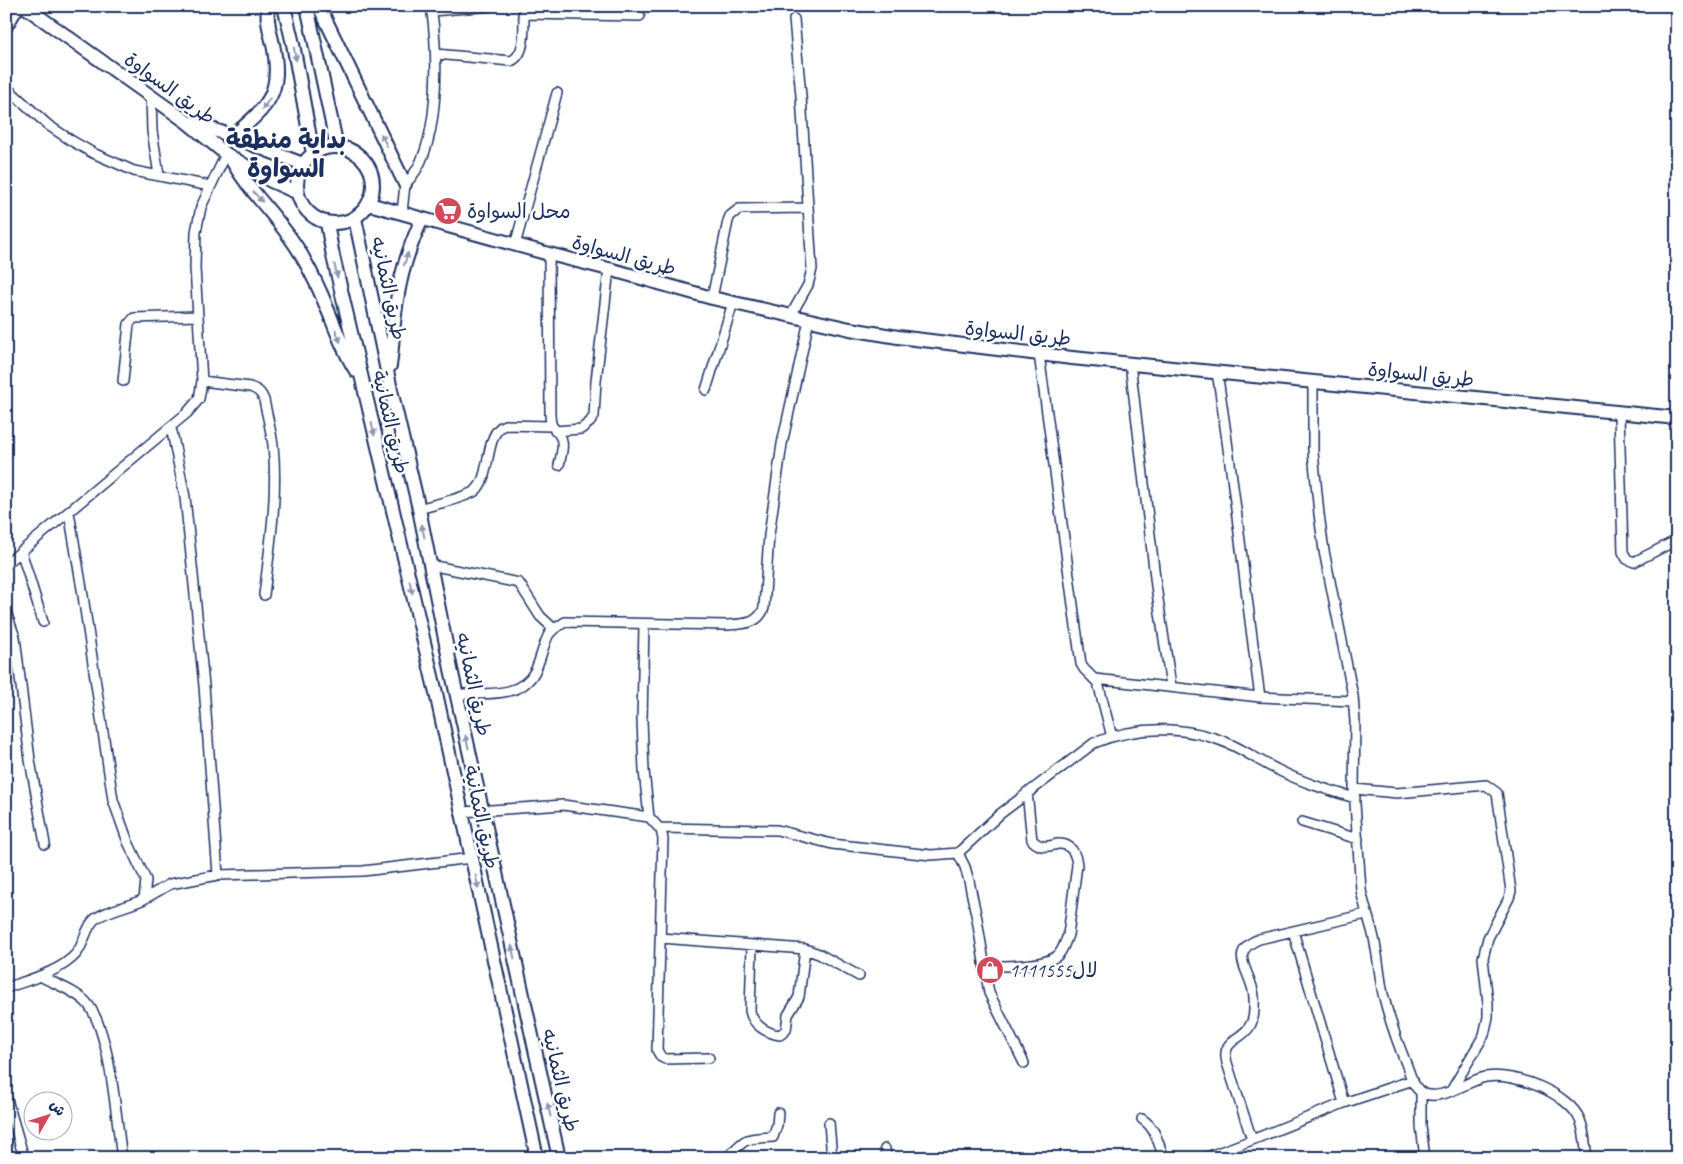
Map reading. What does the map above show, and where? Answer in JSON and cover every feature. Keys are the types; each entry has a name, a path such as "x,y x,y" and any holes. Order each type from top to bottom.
{"street":[{"path":"6,26 18,6"},
{"name":"طريق السواوة","path":"24,6 188,122 228,155 271,181 298,193"},
{"path":"233,136 261,112 275,89 276,69 269,30 268,6"},
{"path":"284,6 293,44 313,154"},
{"path":"307,6 337,147"},
{"path":"319,6 405,184 402,214"},
{"path":"405,184 417,170 429,134 435,98 436,54 431,8 490,6"},
{"path":"436,54 514,60 520,53 522,46 523,10 640,16"},
{"path":"792,316 811,278 812,259 794,18"},
{"path":"6,87 48,125 72,141 127,168 210,186"},
{"path":"516,245 557,93"},
{"path":"151,96 152,130 159,175"},
{"path":"188,122 233,136 253,146 303,164"},
{"path":"337,147 355,153 362,159 368,166 374,185 369,204 363,212 355,218 337,224 316,219 308,212 301,203 297,183 303,164 313,154 320,150 337,147"},
{"path":"6,564 171,427 199,399 202,381 195,268 196,232 202,207 210,186 228,155"},
{"path":"228,155 238,173 287,232 302,256 326,305 344,352 361,378"},
{"name":"طريق السواوة","path":"369,204 712,298 809,320 898,337 1039,354 1677,418"},
{"path":"712,298 728,220 733,212 739,209 808,208"},
{"name":"طريق الثمانيه","path":"355,218 388,376 419,509 456,694 560,1158"},
{"path":"388,376 396,301 402,272 422,219"},
{"name":"طريق الثمانية","path":"327,223 361,378 438,702 537,1158"},
{"path":"549,254 548,353 553,429 562,440 560,465"},
{"path":"419,509 467,495 474,491 483,478 495,434 500,427 580,429 590,422 594,416 596,381 609,269"},
{"path":"706,390 733,303"},
{"path":"123,381 129,324 134,318 198,316"},
{"path":"456,694 503,692 521,687 534,673 546,639 554,628 565,622 740,624 756,620 762,614 769,534 782,444 809,320"},
{"path":"1039,354 1080,658 1084,669 1095,679 1101,690 1112,737"},
{"path":"1130,363 1156,586 1171,686"},
{"path":"1217,372 1228,439 1242,568 1260,697"},
{"path":"202,381 250,387 262,393 273,445 274,477 271,533 264,594"},
{"path":"1313,381 1313,459 1319,514 1324,551 1347,665 1355,722 1354,794 1362,890 1366,914 1373,934 1388,1016 1413,1080 1421,1092 1421,1126 1425,1158"},
{"path":"1619,413 1622,552 1627,559 1634,562 1677,540"},
{"path":"171,427 185,497 204,686 218,875"},
{"path":"69,512 113,800 128,842 146,880 144,900"},
{"path":"22,551 43,622"},
{"path":"430,565 519,583 540,616 554,628"},
{"path":"6,612 15,637 30,760 45,844"},
{"path":"644,624 642,736 649,817 659,828 663,839 658,1050 661,1057 665,1059 709,1058"},
{"path":"1095,679 1260,697 1353,702"},
{"path":"659,828 776,830 832,844 931,854 958,853 1027,792 1094,744 1112,737 1164,729 1208,736 1232,745 1284,773 1316,786 1354,794 1397,793 1486,785 1498,793 1511,891 1488,938 1484,952 1483,965 1488,1003 1488,1017 1484,1035 1451,1091"},
{"path":"984,965 1012,966 1050,959 1058,956 1068,935 1077,865 1074,852 1065,845 1043,846 1032,840 1027,792"},
{"path":"462,812 564,805 649,817"},
{"path":"1302,822 1358,839"},
{"path":"958,853 969,881 989,993 1024,1063"},
{"path":"6,988 40,976 68,962 77,953 94,919 109,912 132,906 170,884 218,875 363,871 472,858"},
{"path":"1252,1140 1224,1054 1230,1043 1249,1029 1254,1018 1253,990 1242,953 1251,942 1366,914"},
{"path":"1294,930 1344,1103"},
{"path":"660,938 805,949 819,954 859,976"},
{"path":"752,946 751,1016 758,1025 768,1032 780,1035 786,1030 788,1016 799,997 805,949"},
{"path":"40,976 75,993 93,1011 102,1032 108,1060 122,1158"},
{"path":"1421,1092 1432,1095 1445,1094 1484,1077 1496,1076 1522,1081 1557,1095 1575,1111 1581,1122 1587,1158"},
{"path":"1204,1158 1344,1103 1413,1080"},
{"path":"6,1096 24,1158"},
{"path":"726,1158 750,1139 773,1137 778,1113"},
{"path":"1142,1119 1150,1124 1164,1158"},
{"path":"829,1123 832,1158"}],"place":[{"name":"محل السواوة","path":"448,211"},
{"name":"1111555لال","path":"990,970"}],"district":[{"name":"بداية منطقة السواوة","path":"286,154"}]}
